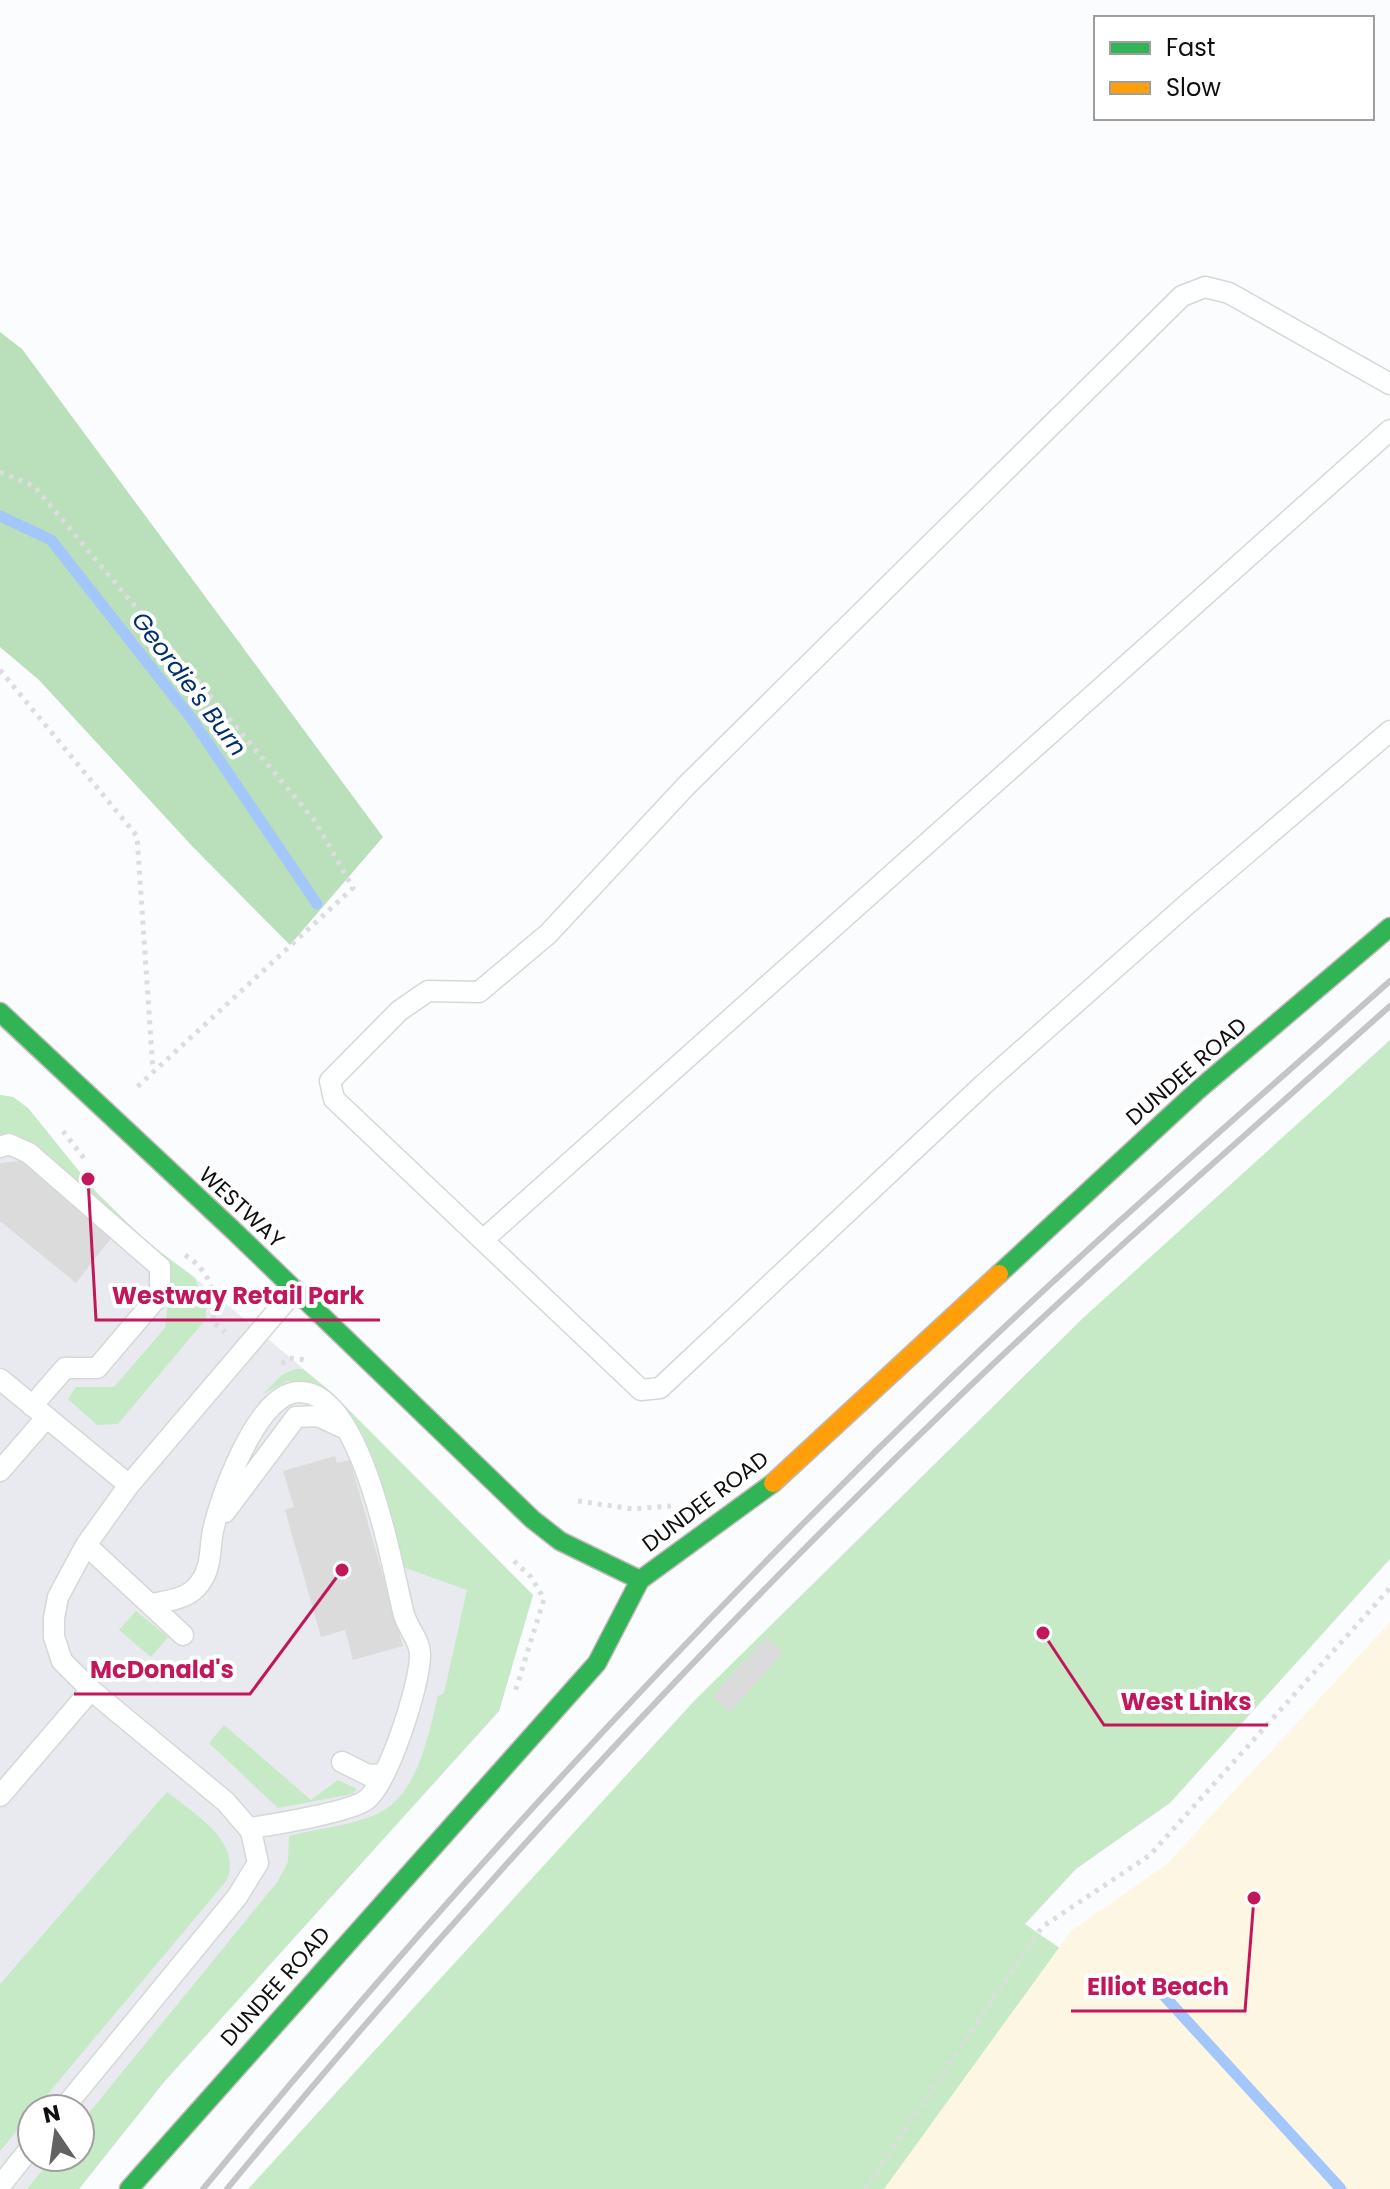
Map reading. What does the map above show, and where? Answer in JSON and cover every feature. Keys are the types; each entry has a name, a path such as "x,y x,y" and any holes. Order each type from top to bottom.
{"main road":[{"name":"DUNDEE ROAD","path":"129,2189 597,1663 640,1580 770,1485 1198,1090 1390,927"},
{"name":"WESTWAY","path":"0,1012 532,1519 560,1541 640,1580"}],"lane":[{"path":"1390,384 1229,293 1205,287 1182,296 686,786 548,934 479,992 428,991 399,1011 330,1081 334,1099 641,1390 660,1388 983,1085 1185,906 1390,731"},
{"path":"484,1239 1390,430"},
{"path":"0,1147 9,1144 29,1153 160,1267 160,1294 97,1368 65,1368 39,1412 4,1458"},
{"path":"76,2093 237,1897 258,1863 249,1828 226,1802 91,1690 62,1661 54,1637 58,1597 86,1545 129,1485 295,1290"},
{"path":"0,1379 129,1485"},
{"path":"152,1604 186,1597 200,1584 210,1565 217,1520 250,1433 273,1404 292,1393 314,1394 327,1403 350,1431 405,1618 420,1653 406,1721 373,1793 357,1805 249,1828"},
{"path":"86,1545 122,1582 152,1604 183,1635 186,1597"},
{"path":"0,1796 91,1690"},
{"path":"342,1762 368,1775 384,1774"},
{"path":"0,2186 16,2166"}],"path":[{"path":"0,472 34,486 315,821 353,888 132,1091"},
{"path":"0,670 137,836 153,1072"},
{"path":"865,2189 1042,1927 1150,1855 1390,1588"}],"shaded area":[{"path":"0,1095 13,1097 28,1108 95,1191 147,1242 194,1277 331,1392 533,1595 499,1711 164,2082 96,2168 96,2093 16,2093 16,2173 92,2173 79,2189 0,2189"}],"green space":[{"path":"0,332 22,349 383,837 290,945 192,846 39,680 0,647"},
{"path":"1390,1040 1390,1559 1170,1803 1076,1869 1025,1924 1084,1965 935,2189 248,2189 695,1700 1082,1319"},
{"path":"0,1095 13,1097 28,1108 95,1191 147,1242 194,1277 206,1303 206,1319 118,1424 97,1425 68,1399 76,1387 114,1387 165,1328 171,1279 167,1269 0,1136"},
{"path":"303,1369 331,1392 533,1595 499,1711 164,2082 96,2168 96,2104 278,1881 288,1862 289,1836 365,1819 390,1806 402,1794 419,1764 438,1696 444,1693 467,1590 400,1566 363,1433 328,1393 312,1383 287,1381 263,1394 282,1375"},
{"path":"136,1611 168,1637 151,1657 119,1630"},
{"path":"224,1725 311,1800 338,1780 357,1789 352,1794 278,1808 209,1743"},
{"path":"167,1792 201,1819 222,1841 230,1866 227,1880 49,2093 16,2093 16,2132 0,2151 0,1984"},
{"path":"40,2173 92,2173 79,2189 27,2189"}],"sand":[{"path":"1390,1622 1390,2189 884,2189 1071,1931 1166,1865"}],"building":[{"path":"21,1161 112,1237 76,1283 0,1221 0,1163"},
{"path":"335,1456 337,1463 350,1460 403,1646 353,1660 345,1630 321,1637 285,1510 294,1507 283,1471"},
{"path":"766,1637 783,1653 730,1712 712,1696"}],"waterway":[{"name":"Geordie's Burn","path":"0,516 51,540 191,718 317,904"},
{"name":"Geordie's Burn","path":"1156,1987 1341,2189"}],"railway":[{"path":"203,2189 473,1874 757,1570 1007,1324 1390,981"},
{"path":"227,2189 494,1878 775,1579 1021,1338 1390,1006"}],"traffic: fast":[{"path":"999,1274 1198,1090 1390,927"},
{"path":"0,1012 234,1231 532,1519 560,1541 640,1580"},
{"path":"129,2189 597,1663 640,1580 773,1483"}],"traffic: slow":[{"path":"773,1483 999,1274"}],"place":[{"name":"Westway Retail Park","path":"88,1179"},
{"name":"McDonald's","path":"342,1570"},
{"name":"West Links","path":"1043,1633"},
{"name":"Elliot Beach","path":"1254,1898"}]}
